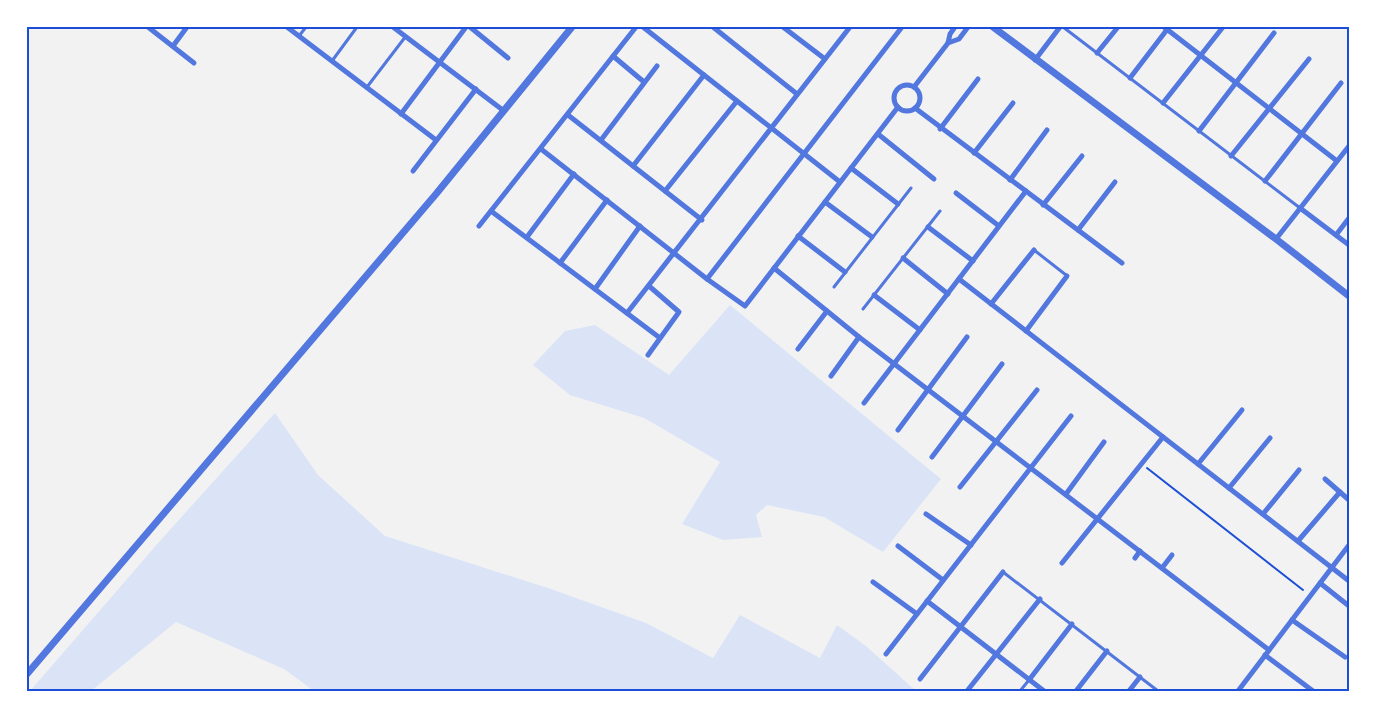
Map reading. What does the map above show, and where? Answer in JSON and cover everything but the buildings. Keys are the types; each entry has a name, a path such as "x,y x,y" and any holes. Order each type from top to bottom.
{"street":[{"path":"148,27 194,63"},
{"path":"173,46 187,27"},
{"path":"287,27 436,140"},
{"path":"393,27 504,111"},
{"path":"401,114 468,27 508,58"},
{"path":"27,674 436,194 572,27"},
{"path":"478,226 636,27"},
{"path":"643,27 840,182"},
{"path":"712,27 797,94"},
{"path":"783,27 825,59"},
{"path":"627,313 702,220 850,27"},
{"path":"707,279 902,27"},
{"path":"914,87 948,43 950,33 955,27"},
{"path":"948,43 958,39 968,27"},
{"path":"993,27 1349,296"},
{"path":"1035,60 1061,27"},
{"path":"1097,53 1118,27"},
{"path":"1163,103 1223,27"},
{"path":"1130,78 1167,28 1337,161"},
{"path":"1199,131 1274,33"},
{"path":"613,56 644,82"},
{"path":"1231,156 1309,59"},
{"path":"601,140 657,66"},
{"path":"633,166 704,75"},
{"path":"940,129 978,79"},
{"path":"1265,181 1341,83"},
{"path":"908,85 914,87 920,97 919,104 915,108 906,110 898,107 895,95 897,90 908,85"},
{"path":"413,171 476,89"},
{"path":"666,191 737,101"},
{"path":"974,153 1013,103"},
{"path":"541,149 745,306 898,107"},
{"path":"915,108 940,129 1122,263"},
{"path":"568,115 702,220"},
{"path":"1010,180 1047,130"},
{"path":"878,134 934,179"},
{"path":"1276,239 1349,146"},
{"path":"1043,205 1082,156"},
{"path":"851,168 898,204"},
{"path":"527,237 574,174"},
{"path":"1078,230 1115,182"},
{"path":"864,403 1026,191"},
{"path":"956,193 999,226"},
{"path":"560,263 607,200"},
{"path":"825,202 872,237"},
{"path":"1300,208 1349,245"},
{"path":"491,211 660,338"},
{"path":"1336,235 1349,218"},
{"path":"595,289 640,226"},
{"path":"928,226 973,261"},
{"path":"798,236 845,272"},
{"path":"991,304 1035,250"},
{"path":"903,258 948,294"},
{"path":"774,268 859,337 1162,567 1313,691"},
{"path":"1026,330 1067,276"},
{"path":"959,279 1349,581"},
{"path":"648,356 679,312 649,286"},
{"path":"874,295 920,330"},
{"path":"798,350 827,312"},
{"path":"831,376 859,337"},
{"path":"898,430 967,337"},
{"path":"932,457 1002,364"},
{"path":"960,487 1037,390"},
{"path":"1198,464 1242,410"},
{"path":"886,654 1071,417"},
{"path":"1062,564 1164,437"},
{"path":"1229,488 1270,438"},
{"path":"1066,494 1104,442"},
{"path":"1263,514 1299,470"},
{"path":"1325,479 1349,500"},
{"path":"1298,541 1340,492"},
{"path":"926,513 971,545"},
{"path":"1240,690 1349,545"},
{"path":"898,546 944,580"},
{"path":"1135,558 1140,551"},
{"path":"1162,567 1172,555"},
{"path":"920,679 1003,572"},
{"path":"873,582 917,614"},
{"path":"1320,584 1349,606"},
{"path":"967,691 1040,600"},
{"path":"927,601 1044,691"},
{"path":"1292,620 1345,657"},
{"path":"1029,680 1072,624"},
{"path":"1076,691 1107,651"},
{"path":"1129,691 1140,677"}],"lane":[{"path":"299,36 306,27"},
{"path":"332,61 357,27"},
{"path":"1061,27 1300,208"},
{"path":"367,87 406,36"},
{"path":"834,287 910,188"},
{"path":"863,309 940,212"},
{"path":"1035,250 1067,276"},
{"path":"1003,572 1158,691"},
{"path":"1020,691 1029,680"}],"path":[{"path":"1142,464 1310,596"}],"shaded area":[{"path":"730,305 941,479 883,552 824,517 767,505 756,515 762,537 723,540 682,524 720,462 644,418 570,395 533,365 565,331 595,325 669,375"},
{"path":"275,413 318,475 385,536 548,588 646,623 713,658 740,615 820,658 837,625 866,646 916,691 314,691 284,669 176,622 91,691 30,691"}]}
